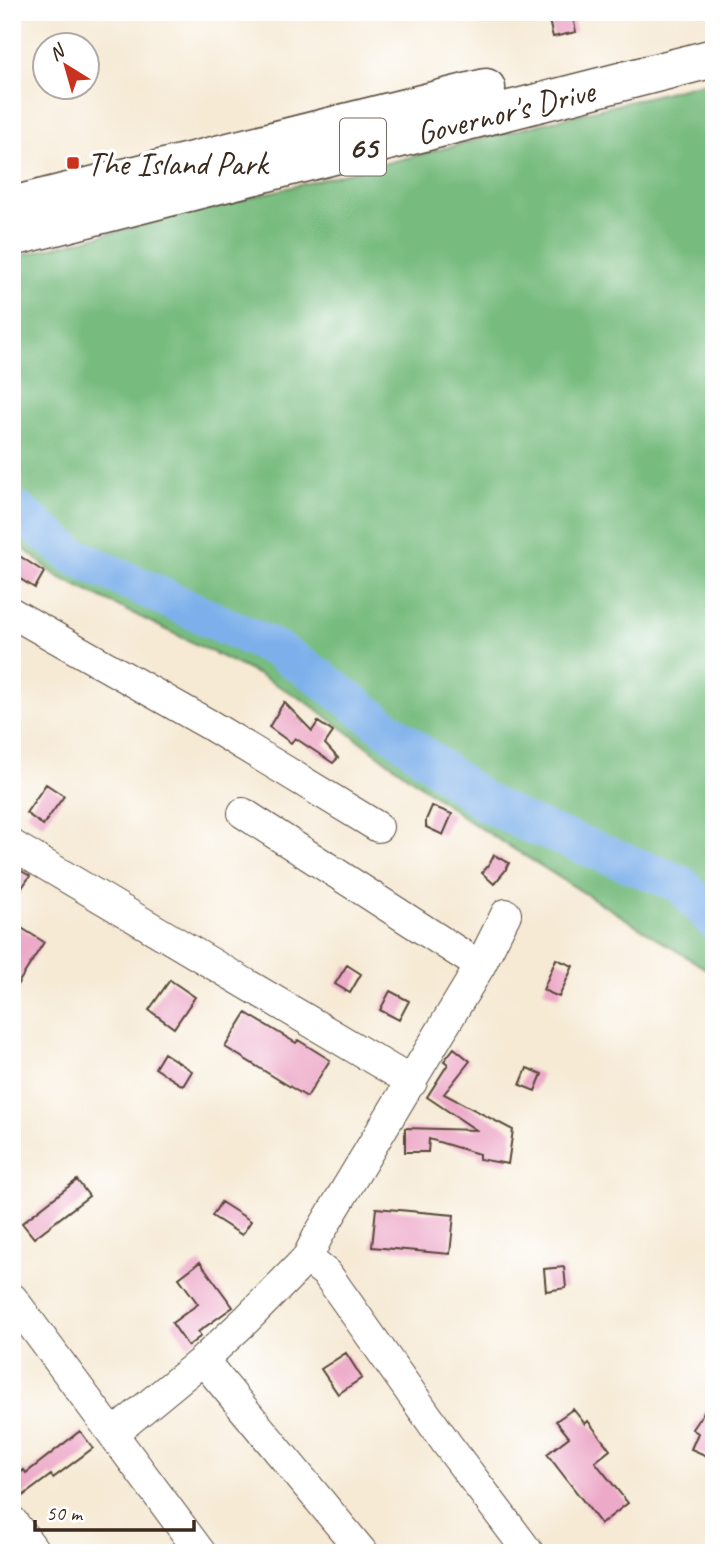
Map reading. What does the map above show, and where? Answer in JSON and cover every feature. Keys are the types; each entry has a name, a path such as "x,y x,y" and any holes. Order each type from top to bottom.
{"highway":[{"name":"Governor's Drive","path":"12,206 714,30"},
{"name":"Governor's Drive","path":"12,237 714,58"},
{"path":"12,200 52,196"}],"street":[{"path":"12,613 210,725 378,827"},
{"path":"243,813 480,966"},
{"path":"12,845 412,1082"},
{"path":"114,1433 203,1360 307,1258 480,966 506,914"},
{"path":"307,1258 327,1274 447,1444 529,1553"},
{"path":"12,1298 201,1553"},
{"path":"203,1360 363,1553"},
{"path":"12,1521 36,1553"}],"green space":[{"path":"714,80 714,974 469,821 305,701 259,675 58,577 12,539 12,361 18,362 23,255"}],"building":[{"path":"547,12 572,12 576,32 553,37"},
{"path":"12,551 44,572 35,588 12,574"},
{"path":"284,702 312,731 318,722 333,732 325,744 338,758 333,763 295,738 291,743 269,727"},
{"path":"46,784 64,796 43,825 26,813"},
{"path":"432,806 452,814 443,835 426,827"},
{"path":"494,855 509,863 494,884 482,873"},
{"path":"16,868 30,876 12,902 12,873"},
{"path":"12,922 44,942 12,993"},
{"path":"556,959 573,966 559,997 543,990"},
{"path":"347,965 361,974 350,993 335,984"},
{"path":"170,980 195,997 174,1028 149,1010"},
{"path":"390,991 409,1001 399,1020 380,1010"},
{"path":"246,1013 330,1060 307,1097 225,1047"},
{"path":"454,1048 470,1061 444,1094 513,1130 508,1164 479,1159 479,1154 429,1139 428,1152 405,1152 405,1128 476,1130 427,1097 448,1064 444,1061"},
{"path":"164,1053 192,1071 183,1086 155,1068"},
{"path":"527,1068 542,1074 535,1091 520,1085"},
{"path":"77,1180 89,1196 34,1238 22,1223"},
{"path":"221,1202 251,1221 242,1235 212,1216"},
{"path":"376,1208 454,1215 450,1254 372,1247"},
{"path":"200,1262 233,1307 198,1332 201,1336 188,1346 172,1323 198,1304 179,1278"},
{"path":"564,1267 566,1288 546,1291 544,1269"},
{"path":"346,1353 362,1378 338,1394 321,1369"},
{"path":"714,1395 714,1459 691,1449 698,1433 692,1429"},
{"path":"573,1409 585,1424 588,1421 610,1450 595,1462 628,1503 601,1524 547,1454 569,1437 556,1421"},
{"path":"80,1431 93,1448 12,1504 12,1479 24,1470 26,1473"}],"waterway":[{"path":"12,506 74,556 276,649 318,676 485,802 524,822 681,884 714,921"}],"place":[{"name":"The Island Park","path":"73,163"}]}
